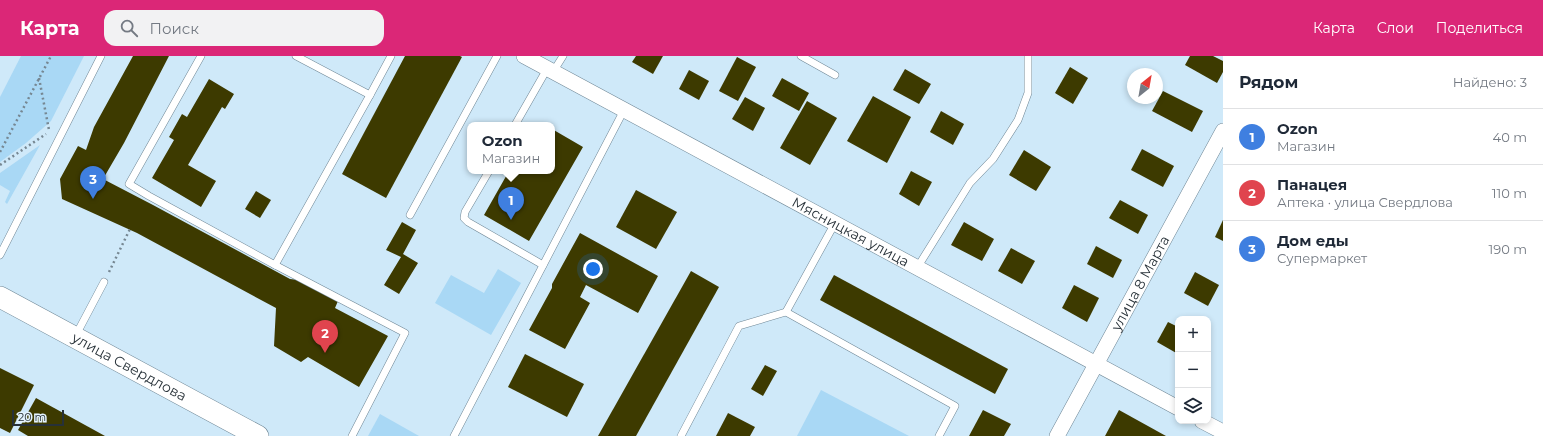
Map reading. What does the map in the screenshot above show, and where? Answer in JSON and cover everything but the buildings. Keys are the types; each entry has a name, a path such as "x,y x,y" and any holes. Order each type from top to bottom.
{"street":[{"name":"Мясницкая улица","path":"524,56 1175,406"},
{"name":"улица 8 Марта","path":"1057,436 1223,131"},
{"name":"улица Свердлова","path":"0,297 258,436"},
{"path":"1208,424 1223,432"}],"lane":[{"path":"0,255 101,56"},
{"path":"201,56 129,184 405,333 352,436"},
{"path":"296,56 370,95"},
{"path":"275,264 392,56"},
{"path":"410,214 497,56"},
{"path":"517,122 550,70 563,56"},
{"path":"801,56 835,75"},
{"path":"917,268 970,183 993,159 1018,120 1028,94 1028,56"},
{"path":"454,436 624,110"},
{"path":"487,174 465,212 464,218 468,222 543,266"},
{"path":"681,436 739,326 786,312 835,223"},
{"path":"75,337 104,282"},
{"path":"786,312 955,406 939,436"}],"path":[{"path":"0,152 51,56"},
{"path":"39,78 50,132"},
{"path":"104,282 130,229"}],"shaded area":[{"path":"21,56 84,56 51,121 26,143 0,162 0,97"},
{"path":"40,145 7,204 5,202 10,191 0,185 0,173"},
{"path":"498,269 521,283 491,335 435,303 451,275 484,293"},
{"path":"821,390 909,436 797,436"},
{"path":"380,414 419,436 368,436"}],"place":[{"name":"Дом еды","path":"93,199"},
{"name":"Ozon","path":"511,220"},
{"name":"Панацея","path":"325,353"}]}
